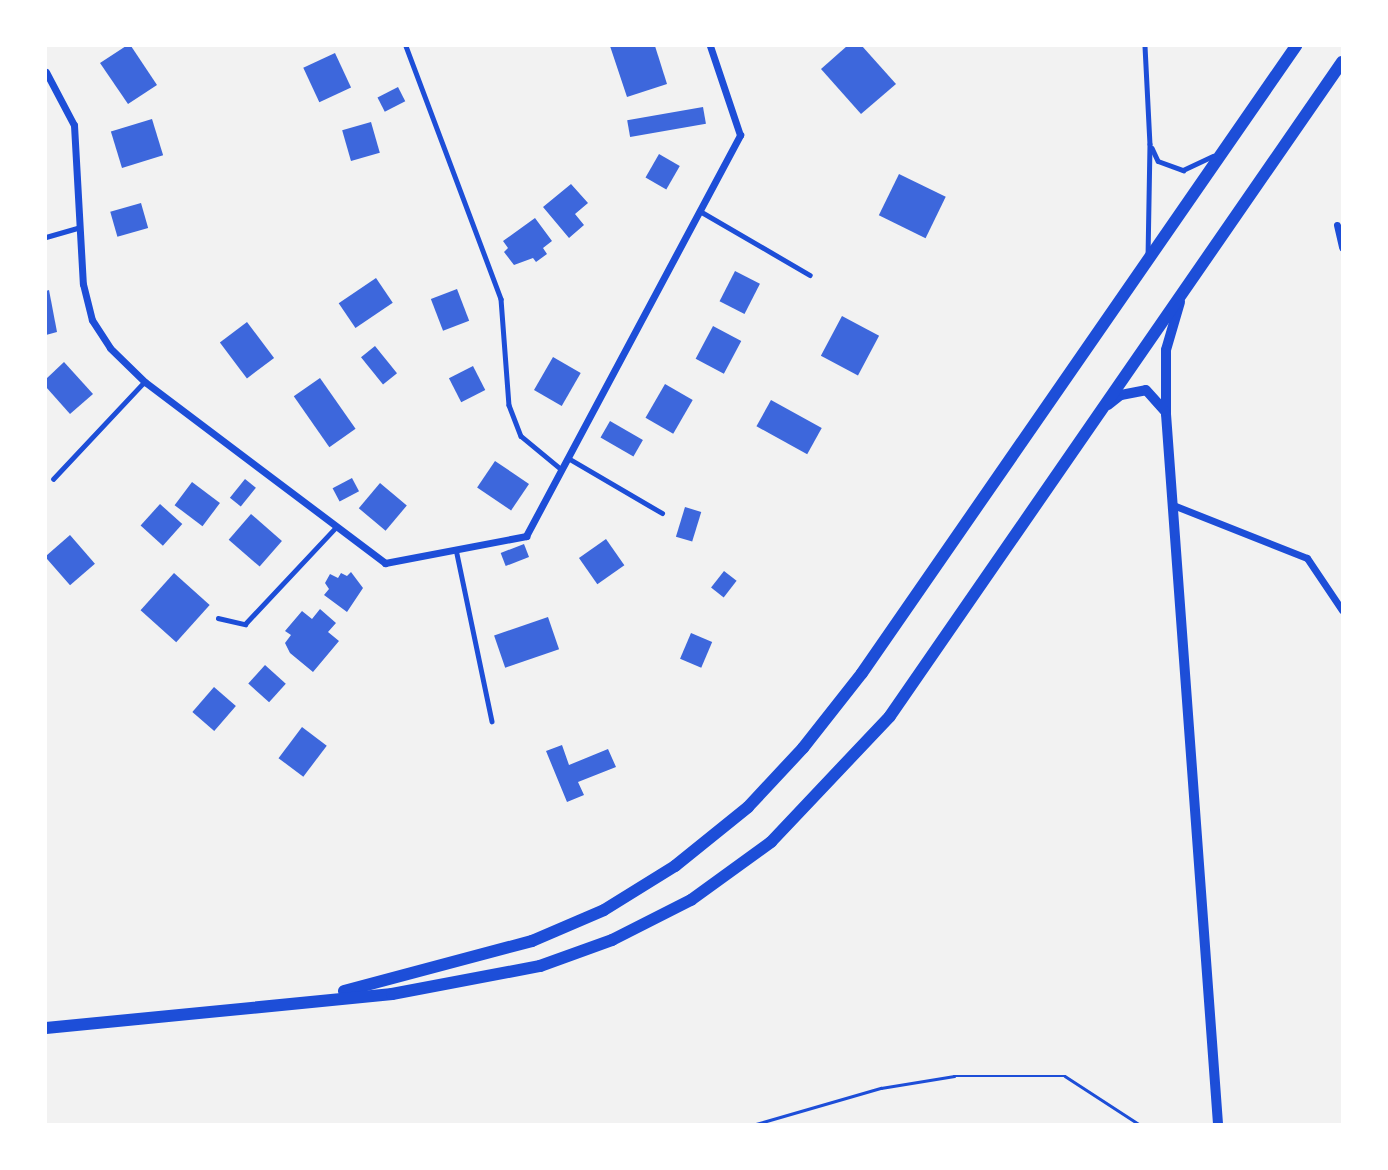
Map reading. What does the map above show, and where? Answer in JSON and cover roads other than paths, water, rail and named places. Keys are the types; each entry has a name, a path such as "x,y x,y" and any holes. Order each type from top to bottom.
{"main road":[{"path":"315,999 456,965 568,926 604,909 675,866 748,807 803,748 862,673 1147,256 1296,46"},
{"path":"46,1028 454,986 540,966 612,940 691,900 771,842 890,716 1342,62"}],"street":[{"path":"46,72 74,125 83,284 92,320 110,348 145,382 385,563 526,536 740,135 710,46"},
{"path":"1340,224 1342,247"},
{"path":"1188,284 1166,350 1166,414 1218,1125"},
{"path":"1107,405 1121,395 1146,390 1166,414"},
{"path":"1173,505 1307,558 1342,610"}],"lane":[{"path":"406,46 500,299 509,405 521,436 561,469"},
{"path":"1145,46 1150,144 1147,256"},
{"path":"1150,144 1158,160 1183,170 1208,161 1227,143"},
{"path":"700,211 810,275"},
{"path":"46,237 78,228"},
{"path":"53,479 145,382"},
{"path":"568,457 662,513"},
{"path":"218,618 245,624 336,527"},
{"path":"456,550 492,721"}]}
